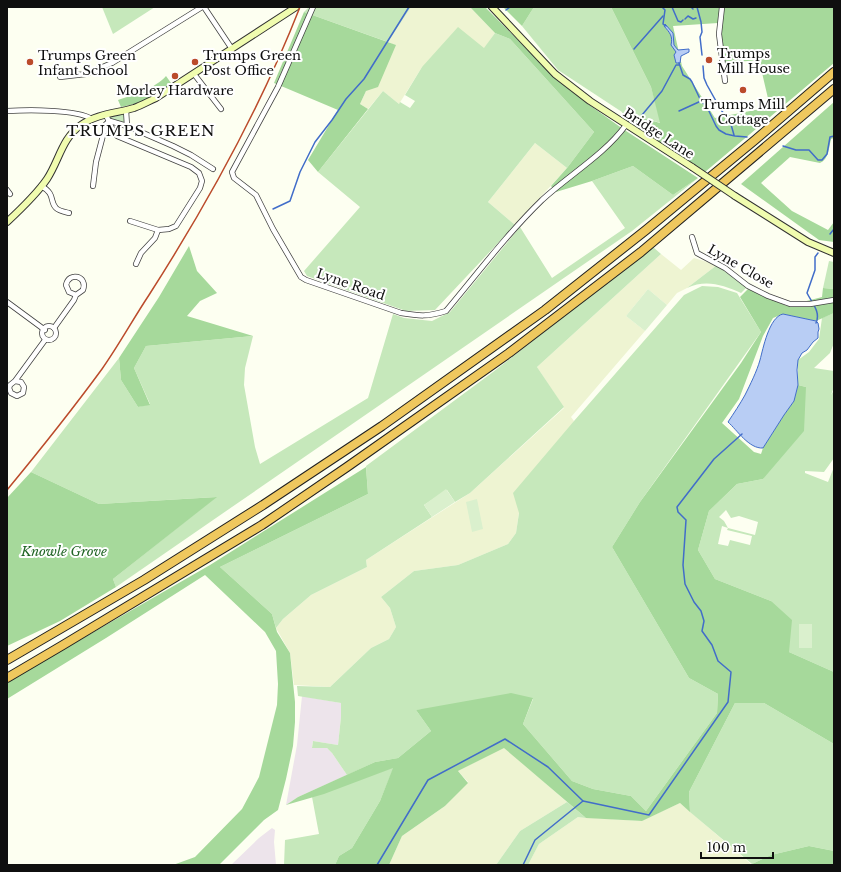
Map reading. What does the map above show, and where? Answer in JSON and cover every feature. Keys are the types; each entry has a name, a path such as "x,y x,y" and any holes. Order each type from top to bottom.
{"highway":[{"path":"7,660 144,580 263,505 382,426 545,310 646,230 755,140 834,72"},
{"path":"7,678 262,525 497,361 563,313 641,252 834,89"}],"street":[{"path":"60,77 86,74 112,63 203,7 232,49"},
{"path":"7,111 29,110 78,114 92,119 107,118 156,98 296,7"},
{"name":"Lyne Road","path":"313,7 278,87 232,172 234,178 256,195 273,229 301,277 306,280 401,312 430,316 446,311 521,222 561,184 614,140 626,125"},
{"name":"Bridge Lane","path":"492,7 555,74 590,101 808,242 834,253"},
{"path":"722,7 719,34 725,81"},
{"path":"194,74 221,109"},
{"path":"126,110 127,126"},
{"path":"107,118 186,152 213,169"},
{"path":"93,186 96,162 107,118"},
{"path":"107,118 117,136 190,167 202,178 200,188 176,226 169,229 158,230 130,221"},
{"path":"7,222 26,204 50,174 67,140 76,129 92,119"},
{"path":"41,186 50,193 57,208 69,213"},
{"path":"136,264 141,253 155,238 158,230"},
{"name":"Lyne Close","path":"692,237 697,253 725,268 748,286 768,296 790,304 834,300"},
{"path":"45,340 51,340 54,337 56,331 54,328 76,295 82,292 84,284 79,277 73,276 68,280 66,285 69,292 76,295"},
{"path":"7,302 45,330"},
{"path":"45,340 43,335 45,330 49,327 54,328"},
{"path":"16,381 45,340"}],"shaded area":[{"path":"302,696 341,703 338,745 313,741 312,747 327,748 347,775 298,797 286,805 297,745"},
{"path":"272,828 275,830 274,842 276,865 231,865 259,838"}],"green space":[{"path":"102,7 155,7 113,34"},
{"path":"309,7 411,7 388,42 304,12"},
{"path":"411,7 470,7 495,33 484,49 422,67 399,104 383,91 368,109 360,104 366,91 395,45 388,42"},
{"path":"470,7 485,7 555,77 588,104 623,129 698,178 673,195 633,166 556,192 551,186 567,168 594,132 510,39 495,33"},
{"path":"503,7 534,7 522,26"},
{"path":"534,7 611,7 651,87 661,123 622,112 558,70 522,26"},
{"path":"611,7 834,7 834,63 705,172 624,120 622,112 660,123 651,87","holes":["718,23 725,63 759,60 770,107 715,118 682,66 673,26"]},
{"path":"304,12 396,45 378,87 366,91 360,104 368,109 318,172 308,160 338,110 274,83"},
{"path":"458,27 484,48 495,33 510,39 594,132 567,168 535,143 488,202 515,225 435,310 406,311 307,276 304,271 360,207 318,172 383,91 399,104 400,102 410,108 415,101 405,95 422,67"},
{"path":"166,76 171,83 169,88 139,103 121,107 118,100 150,88"},
{"path":"834,102 834,138 831,139 825,159 820,163 790,157 761,183 792,211 828,230 834,222 834,242 819,240 741,184"},
{"path":"124,113 124,123 111,120 110,118 112,116"},
{"path":"535,143 567,168 515,225 488,202"},
{"path":"633,166 673,195 698,178 632,231 116,587 113,579 216,497 99,504 31,472 119,358 121,380 138,407 150,404 134,368 146,346 253,336 245,368 244,385 255,447 260,464 368,398 393,314 404,318 432,321 450,312 520,227 552,278 625,228 592,181"},
{"path":"189,246 197,271 217,293 200,301 187,316 253,336 146,346 134,368 150,405 138,407 121,380 119,358 159,297"},
{"path":"653,247 661,254 537,367 564,407 470,493 455,502 447,490 424,505 432,517 366,560 367,567 311,595 283,619 276,628 272,614 220,567 368,494 366,466 493,372"},
{"path":"661,254 681,270 694,258 717,265 687,288 677,293 667,305 648,289 626,316 645,331 571,417 574,421 519,512 516,533 508,544 458,565 414,571 381,597 390,608 396,627 389,639 371,648 330,687 294,685 290,653 276,628 283,619 311,595 367,567 366,560 470,493 564,408 537,367"},
{"path":"829,261 834,262 834,289 823,288"},
{"path":"717,265 747,287 741,293 714,284 694,285 687,288"},
{"path":"702,286 718,287 737,293 761,332 640,502 612,547 689,678 718,694 717,713 646,811 631,796 593,789 572,781 523,724 533,699 416,710 431,731 398,758 375,762 347,775 327,748 312,748 313,741 338,745 341,703 298,696 297,686 330,687 371,648 389,639 396,627 390,608 381,597 414,571 458,565 508,544 516,533 519,513 513,493 684,295"},
{"path":"823,288 834,289 834,313 816,321 783,314 773,318 763,336 739,399 722,423 754,452 761,454 763,448 794,401 798,385 806,387 804,431 763,479 737,484 709,511 698,550 715,579 771,601 792,620 789,652 834,672 834,744 764,703 735,703 689,792 690,812 680,803 642,821 586,818 504,748 458,771 468,783 445,806 402,836 389,865 335,865 339,856 352,848 380,801 393,768 324,794 286,805 298,797 375,762 398,758 431,731 416,710 511,693 533,698 523,724 572,781 593,789 631,796 646,811 717,713 718,694 689,678 612,547 640,502 741,363 761,332 740,297 748,289 787,306 822,297"},
{"path":"648,289 667,305 645,331 626,316"},
{"path":"834,313 834,343 830,353 814,368 834,371 834,387 831,395 834,390 834,458 824,472 805,471 805,473 828,482 834,467 834,672 789,652 771,601 715,579 698,550 709,511 737,484 763,479 806,387 798,385 798,360 809,352 819,339 822,318","holes":["726,510 731,518 739,516 758,522 755,535 728,528 724,521 719,517","722,526 728,528 727,530 752,536 750,545 730,540 728,546 718,544"]},
{"path":"366,467 368,494 220,567 272,614 277,632 290,653 295,702 293,746 278,810 264,820 219,865 173,865 195,857 242,809 259,777 277,705 278,684 276,651 265,632 205,575 7,699 7,682 210,565"},
{"name":"Knowle Grove","path":"31,472 99,504 217,497 113,579 116,587 60,621 7,646 7,498"},
{"path":"446,489 455,502 432,517 424,505"},
{"path":"477,499 483,529 472,532 466,502"},
{"path":"799,624 812,624 812,648 799,648"},
{"path":"735,703 764,703 834,744 834,851 809,846 771,855 752,864 690,812 689,792"},
{"path":"504,747 567,802 520,831 496,865 389,865 402,836 445,806 468,782 458,771"},
{"path":"394,767 380,801 352,848 339,856 335,865 284,865 285,840 319,834 312,797"},
{"path":"567,802 586,818 578,817 539,844 528,865 496,865 520,831"},
{"path":"680,803 752,865 528,865 539,844 578,817 641,821"},
{"path":"809,846 834,851 834,865 752,865 771,855"}],"water":[{"path":"665,24 673,33 674,45 678,50 689,49 689,52 681,56 680,63 676,63 674,55 676,52 671,45 671,37 664,26"},
{"path":"783,314 816,321 819,329 818,338 807,350 802,353 798,360 798,385 794,401 763,448 748,442 728,422 753,378 759,364 770,327 778,316"}],"waterway":[{"path":"273,209 290,201 300,172 315,142 346,99 364,79 409,7"},
{"path":"506,10 510,7"},
{"path":"662,7 665,10 663,24 666,26"},
{"path":"672,7 678,21 681,22 683,20"},
{"path":"697,7 701,22 702,32 700,37 702,55"},
{"path":"634,49 663,16"},
{"path":"685,19 688,16 693,19 696,18"},
{"path":"679,63 683,75 692,82 701,101 707,107 719,130 726,134 747,137"},
{"path":"642,115 662,91 676,65 679,65"},
{"path":"703,66 704,78 707,85 721,110 730,121 734,135"},
{"path":"679,111 701,101"},
{"path":"783,146 796,150 809,150 818,160 822,160 827,154 830,137 834,136"},
{"path":"830,234 834,229"},
{"path":"816,323 817,311 807,293 815,270 815,257 818,253"},
{"path":"377,865 428,780 505,739 548,767 583,801 649,815 728,702 731,672 718,661 712,645 702,631 704,621 701,611 694,602 685,584 683,565 686,520 678,512 677,507 714,459 742,434"},
{"path":"523,865 535,840 583,801"}],"railway":[{"path":"7,490 56,430 102,369 192,226 232,155 250,119 268,82 300,7"}],"place":[{"name":"Trumps Mill House","path":"709,60"},
{"name":"Trumps Green Infant School","path":"30,62"},
{"name":"Trumps Green Post Office","path":"195,62"},
{"name":"Morley Hardware","path":"175,76"},
{"name":"Trumps Mill Cottage","path":"743,90"}],"district":[{"name":"TRUMPS GREEN","path":"141,131"}]}
